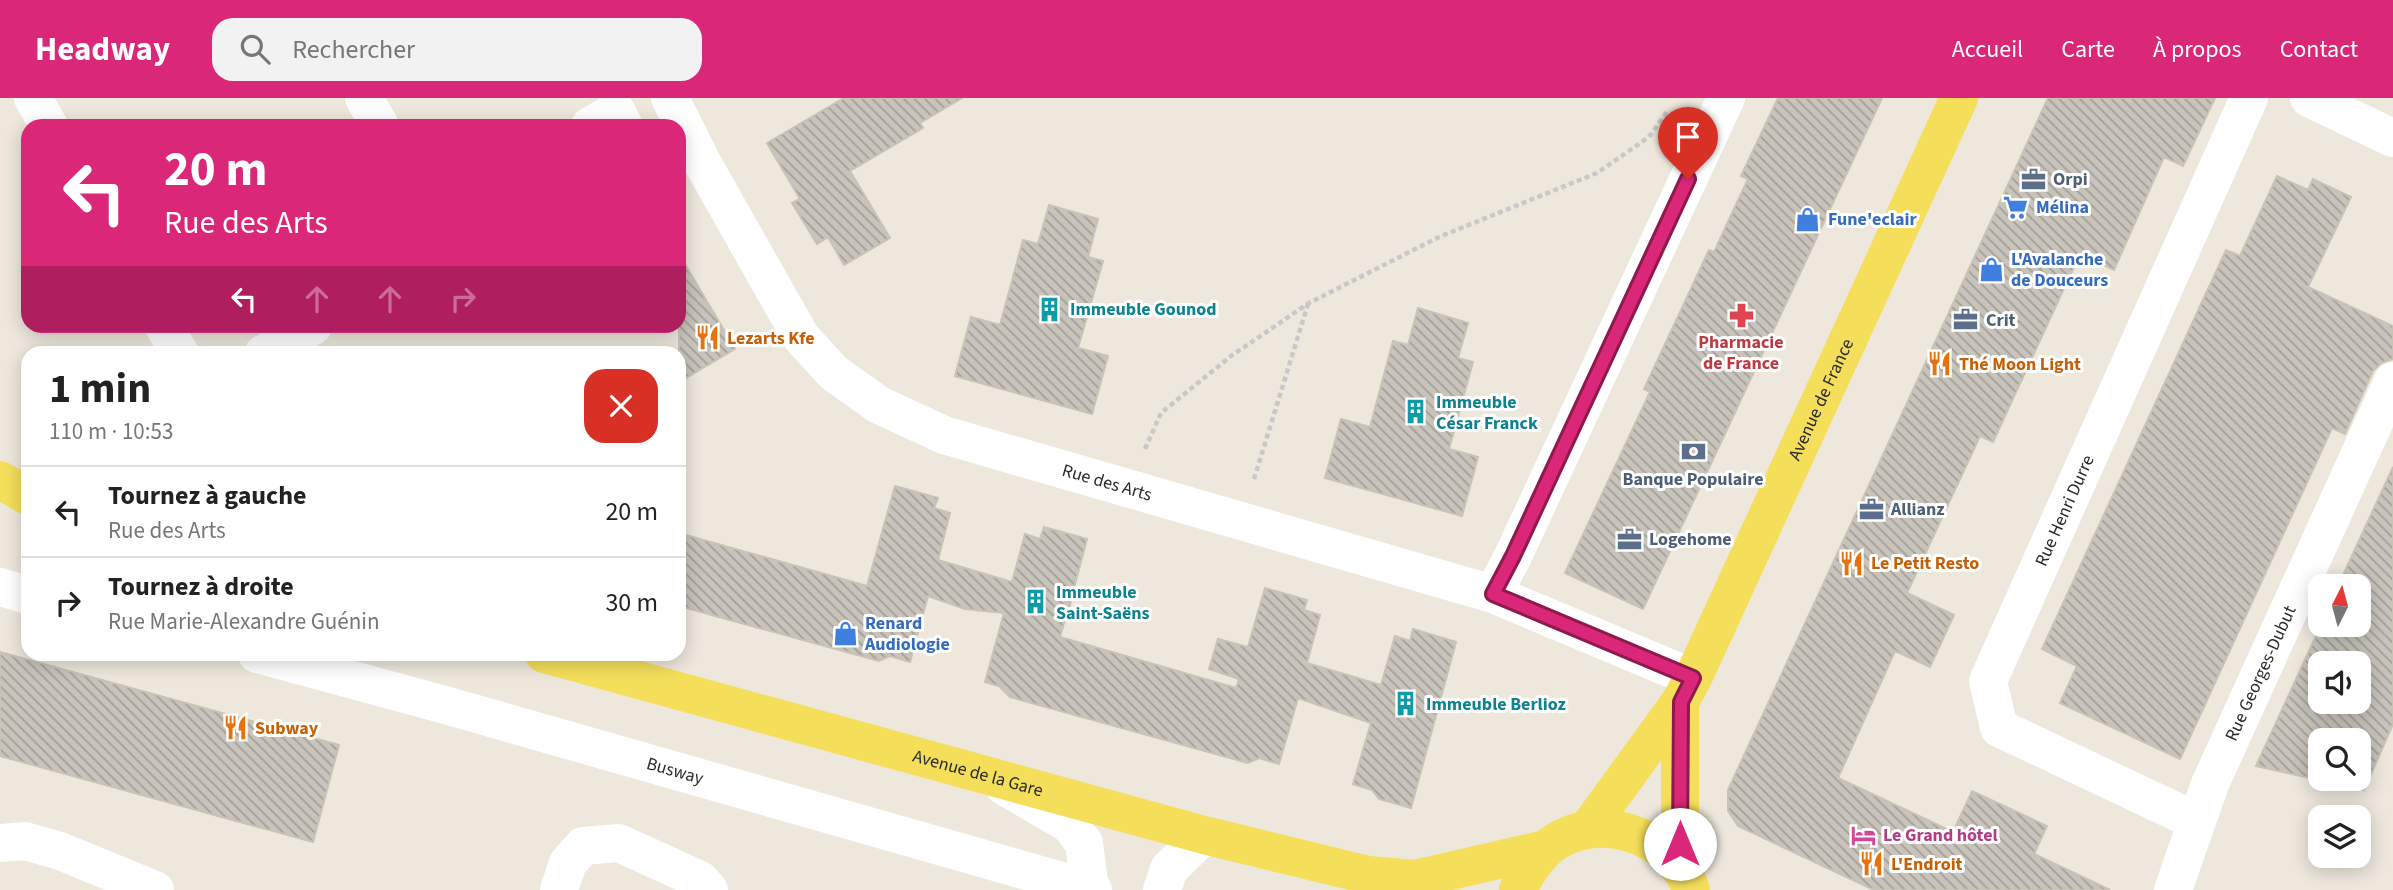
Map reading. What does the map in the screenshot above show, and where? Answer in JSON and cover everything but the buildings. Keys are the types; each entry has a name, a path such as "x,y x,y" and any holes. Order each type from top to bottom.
{"main road":[{"name":"Avenue de France","path":"1687,690 1959,98"},
{"path":"0,480 21,492"},
{"name":"Avenue de la Gare","path":"569,661 1204,835 1368,875 1427,884 1546,849"},
{"path":"1587,830 1687,690"},
{"path":"1686,879 1687,690"},
{"path":"1518,890 1527,871 1546,849 1565,837 1587,830 1613,829 1639,835 1662,848 1686,879"}],"street":[{"path":"33,98 45,119"},
{"path":"363,98 376,119"},
{"name":"Rue des Arts","path":"670,98 676,119"},
{"name":"Rue Henri Durre","path":"2196,821 1999,728 1988,681 2249,98"},
{"path":"2309,98 2393,138"},
{"path":"1493,594 1513,556 1703,102"},
{"path":"602,119 616,111 620,119"},
{"name":"Rue des Arts","path":"686,152 691,169 801,337 834,373 878,405 944,435 1493,594 1687,690"},
{"path":"277,346 300,333"},
{"name":"Rue Georges-Dubut","path":"2173,890 2216,771 2393,381"},
{"path":"0,587 21,593"},
{"name":"Busway","path":"283,661 1091,890"},
{"path":"984,775 1069,824 1084,843 1091,890"},
{"path":"1162,890 1169,869 1204,835"},
{"path":"0,843 25,841 60,851 155,890"},
{"path":"559,890 568,863 583,846 603,843 619,843 700,880 709,890"}],"path":[{"path":"1127,487 1161,414 1231,356 1309,303 1439,237 1597,173 1703,102"},
{"path":"1242,521 1309,303"}],"place":[{"name":"Orpi","path":"2033,179"},
{"name":"Mélina","path":"2016,207"},
{"name":"Fune'eclair","path":"1808,219"},
{"name":"L'Avalanche de Douceurs","path":"1991,269"},
{"name":"Immeuble Gounod","path":"1050,309"},
{"name":"Pharmacie de France","path":"1741,315"},
{"name":"Crit","path":"1966,320"},
{"name":"Lezarts Kfe","path":"707,338"},
{"name":"Thé Moon Light","path":"1939,364"},
{"name":"Immeuble César Franck","path":"1416,412"},
{"name":"Banque Populaire","path":"1693,452"},
{"name":"Allianz","path":"1871,509"},
{"name":"Logehome","path":"1629,539"},
{"name":"Le Petit Resto","path":"1851,563"},
{"name":"Immeuble Saint-Saëns","path":"1036,602"},
{"name":"Renard Audiologie","path":"845,633"},
{"name":"Immeuble Berlioz","path":"1406,704"},
{"name":"Subway","path":"235,728"},
{"name":"Le Grand hôtel","path":"1863,835"},
{"name":"L'Endroit","path":"1871,864"}],"route":[{"path":"1680,844 1681,702 1693,678 1493,594 1688,179"}]}
